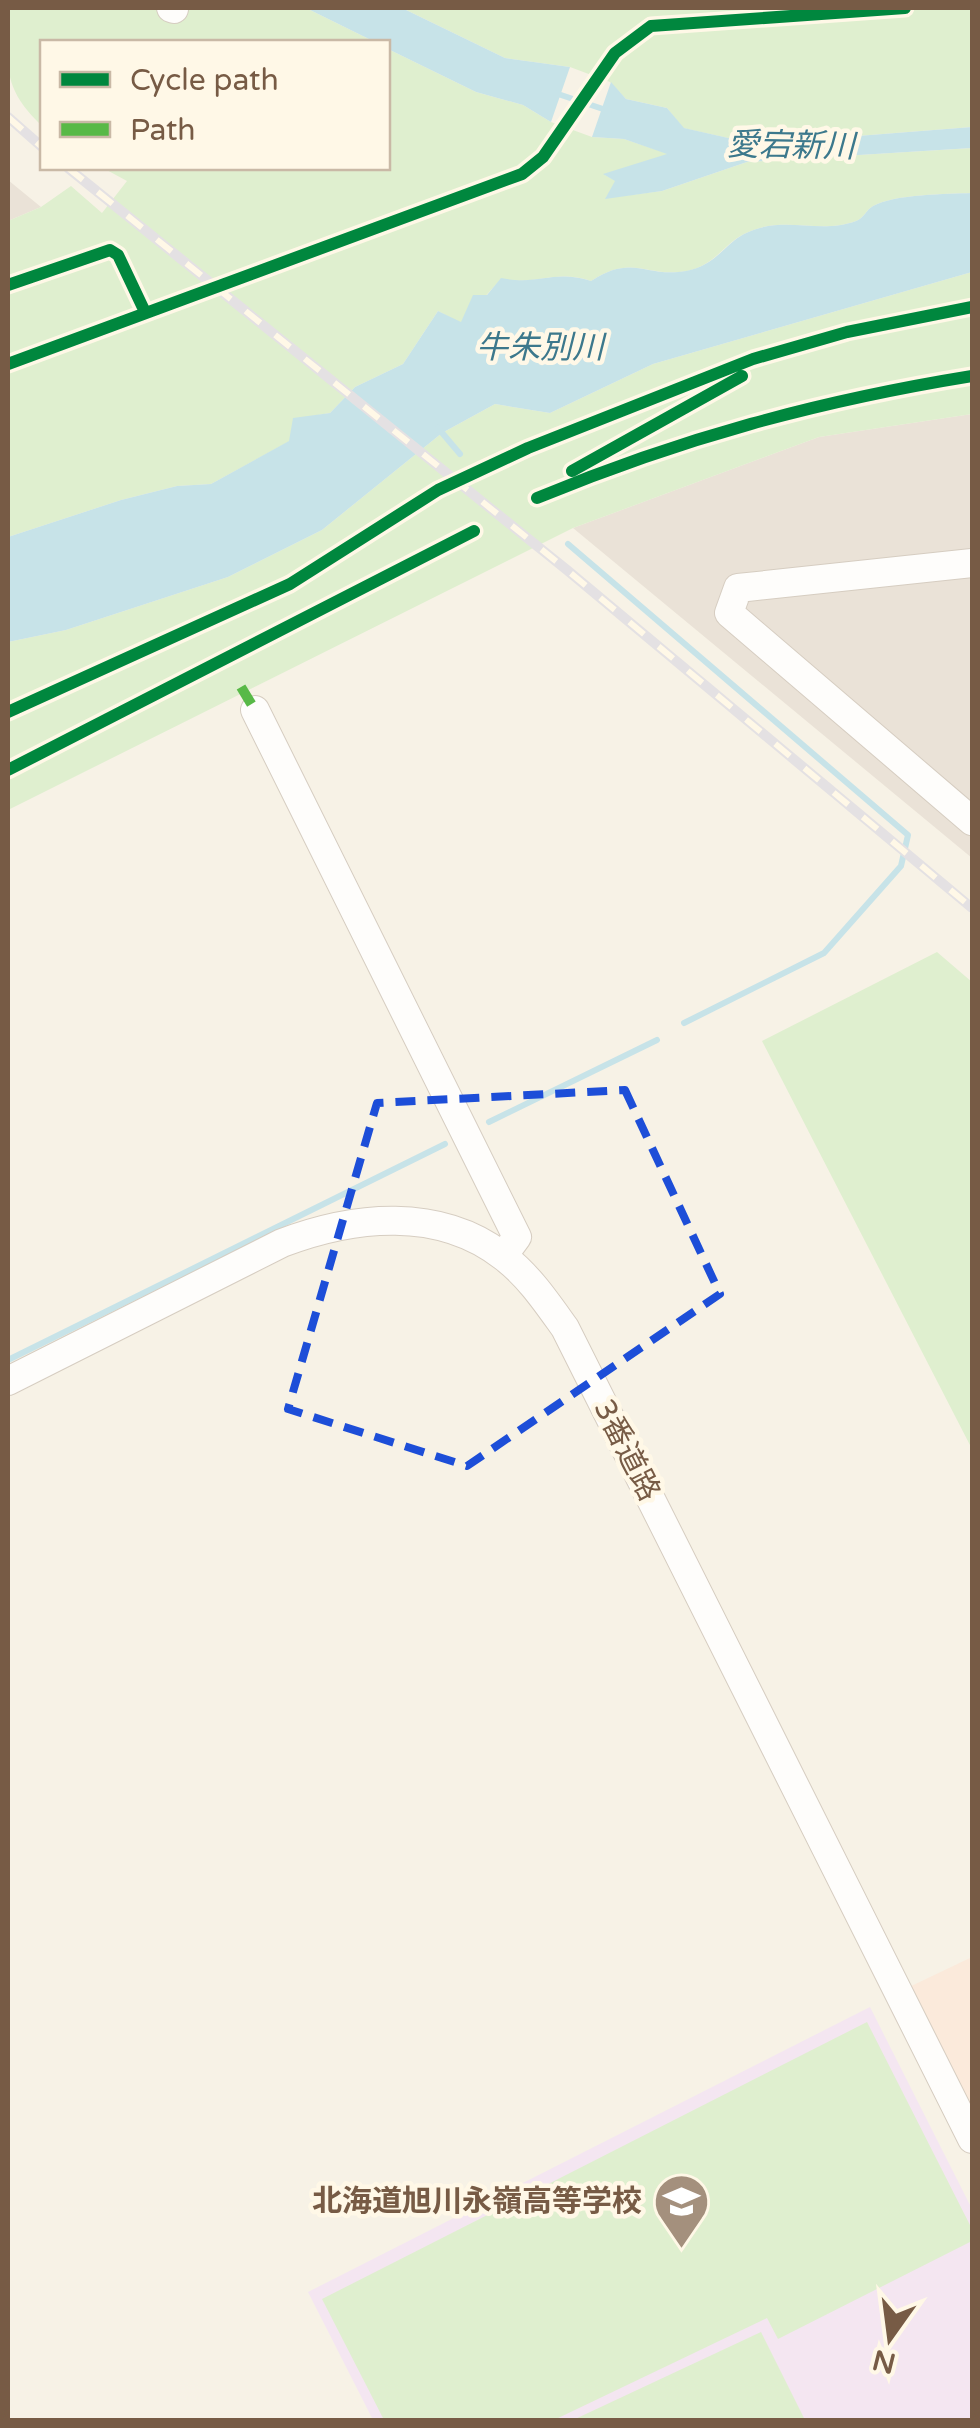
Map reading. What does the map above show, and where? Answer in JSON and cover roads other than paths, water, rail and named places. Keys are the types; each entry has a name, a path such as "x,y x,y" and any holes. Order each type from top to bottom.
{"street":[{"path":"972,562 738,588 728,613 972,820"},
{"path":"255,710 517,1238 504,1256"},
{"name":"3番道路","path":"8,1381 282,1243 326,1226 370,1218 412,1221 457,1232 504,1256 566,1328 972,2139"}],"water":[{"path":"306,8 402,8 505,58 570,67 551,122 523,105 476,92 390,50 390,40 371,40"},
{"path":"611,82 626,99 667,108 684,128 755,144 972,127 972,148 747,162 662,191 605,199 615,181 603,174 667,154 624,139 592,137"},
{"name":"牛朱別川","path":"972,193 972,272 653,364 550,413 495,404 442,433 322,530 228,577 66,630 8,642 8,537 121,500 177,486 211,484 289,441 293,418 330,413 355,387 403,364 438,311 461,322 473,295 487,295 501,278 566,277 591,281 629,267 686,271 705,265 737,238 758,228 842,225 859,220 873,206 894,199"}],"waterway":[{"name":"愛宕新川","path":"555,93 609,111"},
{"path":"438,428 460,454"},
{"path":"568,544 908,835 901,866 824,953 684,1023"},
{"path":"489,1122 657,1040"},
{"path":"8,1360 445,1144"}],"railway":[{"path":"8,117 40,145"},
{"path":"70,170 567,570 972,908"}],"place":[{"name":"北海道旭川永嶺高等学校","path":"681,2250"}]}
